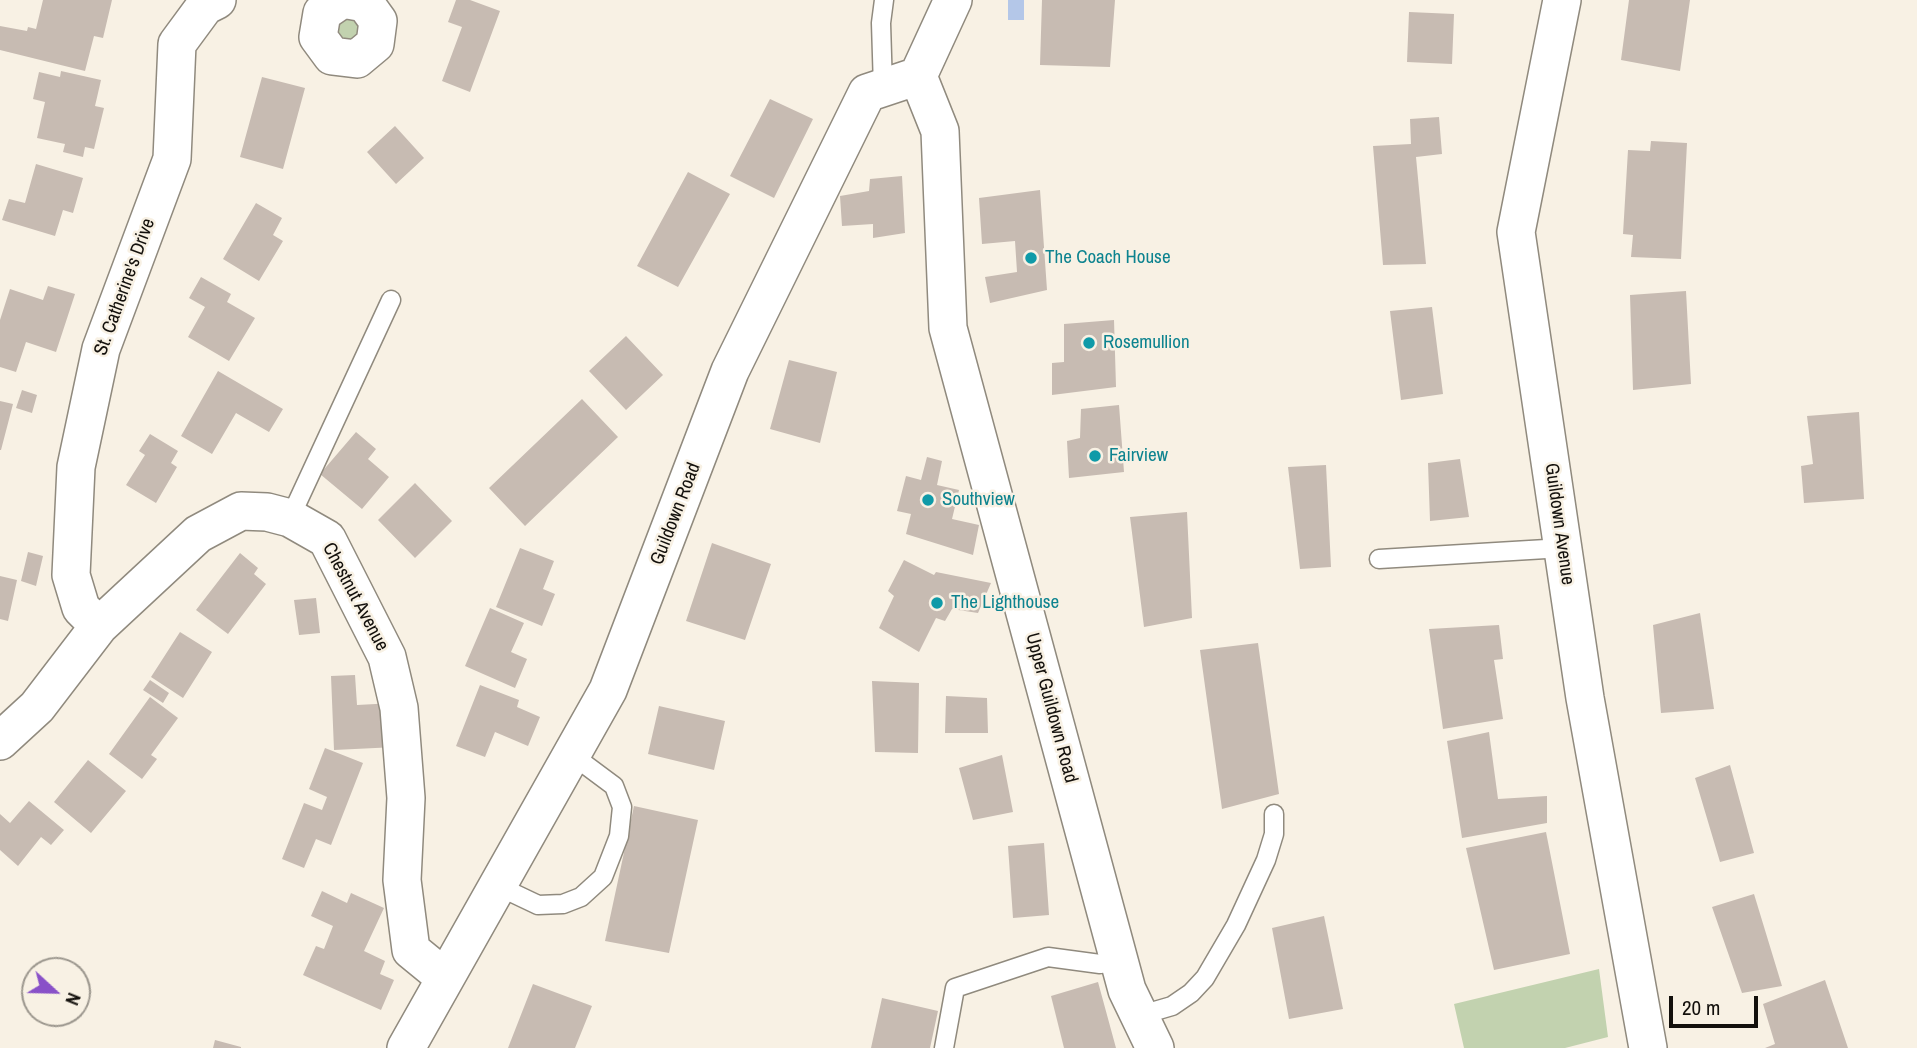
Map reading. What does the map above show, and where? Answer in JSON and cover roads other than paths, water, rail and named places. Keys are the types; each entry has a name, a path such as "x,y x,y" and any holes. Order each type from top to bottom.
{"street":[{"name":"St. Catherine's Drive","path":"99,626 81,608 71,575 76,467 101,349 172,159 177,44 205,6 218,0"},
{"path":"918,76 953,0"},
{"name":"Guildown Avenue","path":"1562,0 1516,232 1585,698 1648,1048"},
{"name":"Guildown Road","path":"406,1048 608,690 730,372 867,93 918,76"},
{"name":"Upper Guildown Road","path":"918,76 940,131 948,328 1127,990 1155,1048"},
{"name":"Chestnut Avenue","path":"0,741 37,707 99,626 198,534 241,511 267,512 290,519 327,539 387,657 399,708 406,797 402,880 411,950 433,968 447,975"}],"lane":[{"path":"883,88 881,23 884,0"},
{"path":"290,519 391,300"},
{"path":"1379,559 1563,548"},
{"path":"498,886 538,905 563,905 581,897 603,877 619,836 622,807 614,786 571,754"},
{"path":"1141,1015 1172,1006 1191,993 1205,978 1236,925 1266,860 1274,834 1274,814"},
{"path":"944,1048 955,988 1048,957 1100,964 1119,961"}],"water":[{"path":"1008,0 1024,0 1024,20 1008,20"}],"place":[{"name":"The Coach House","path":"1031,258"},
{"name":"Rosemullion","path":"1089,343"},
{"name":"Fairview","path":"1095,456"},
{"name":"Southview","path":"928,500"},
{"name":"The Lighthouse","path":"937,603"}]}
